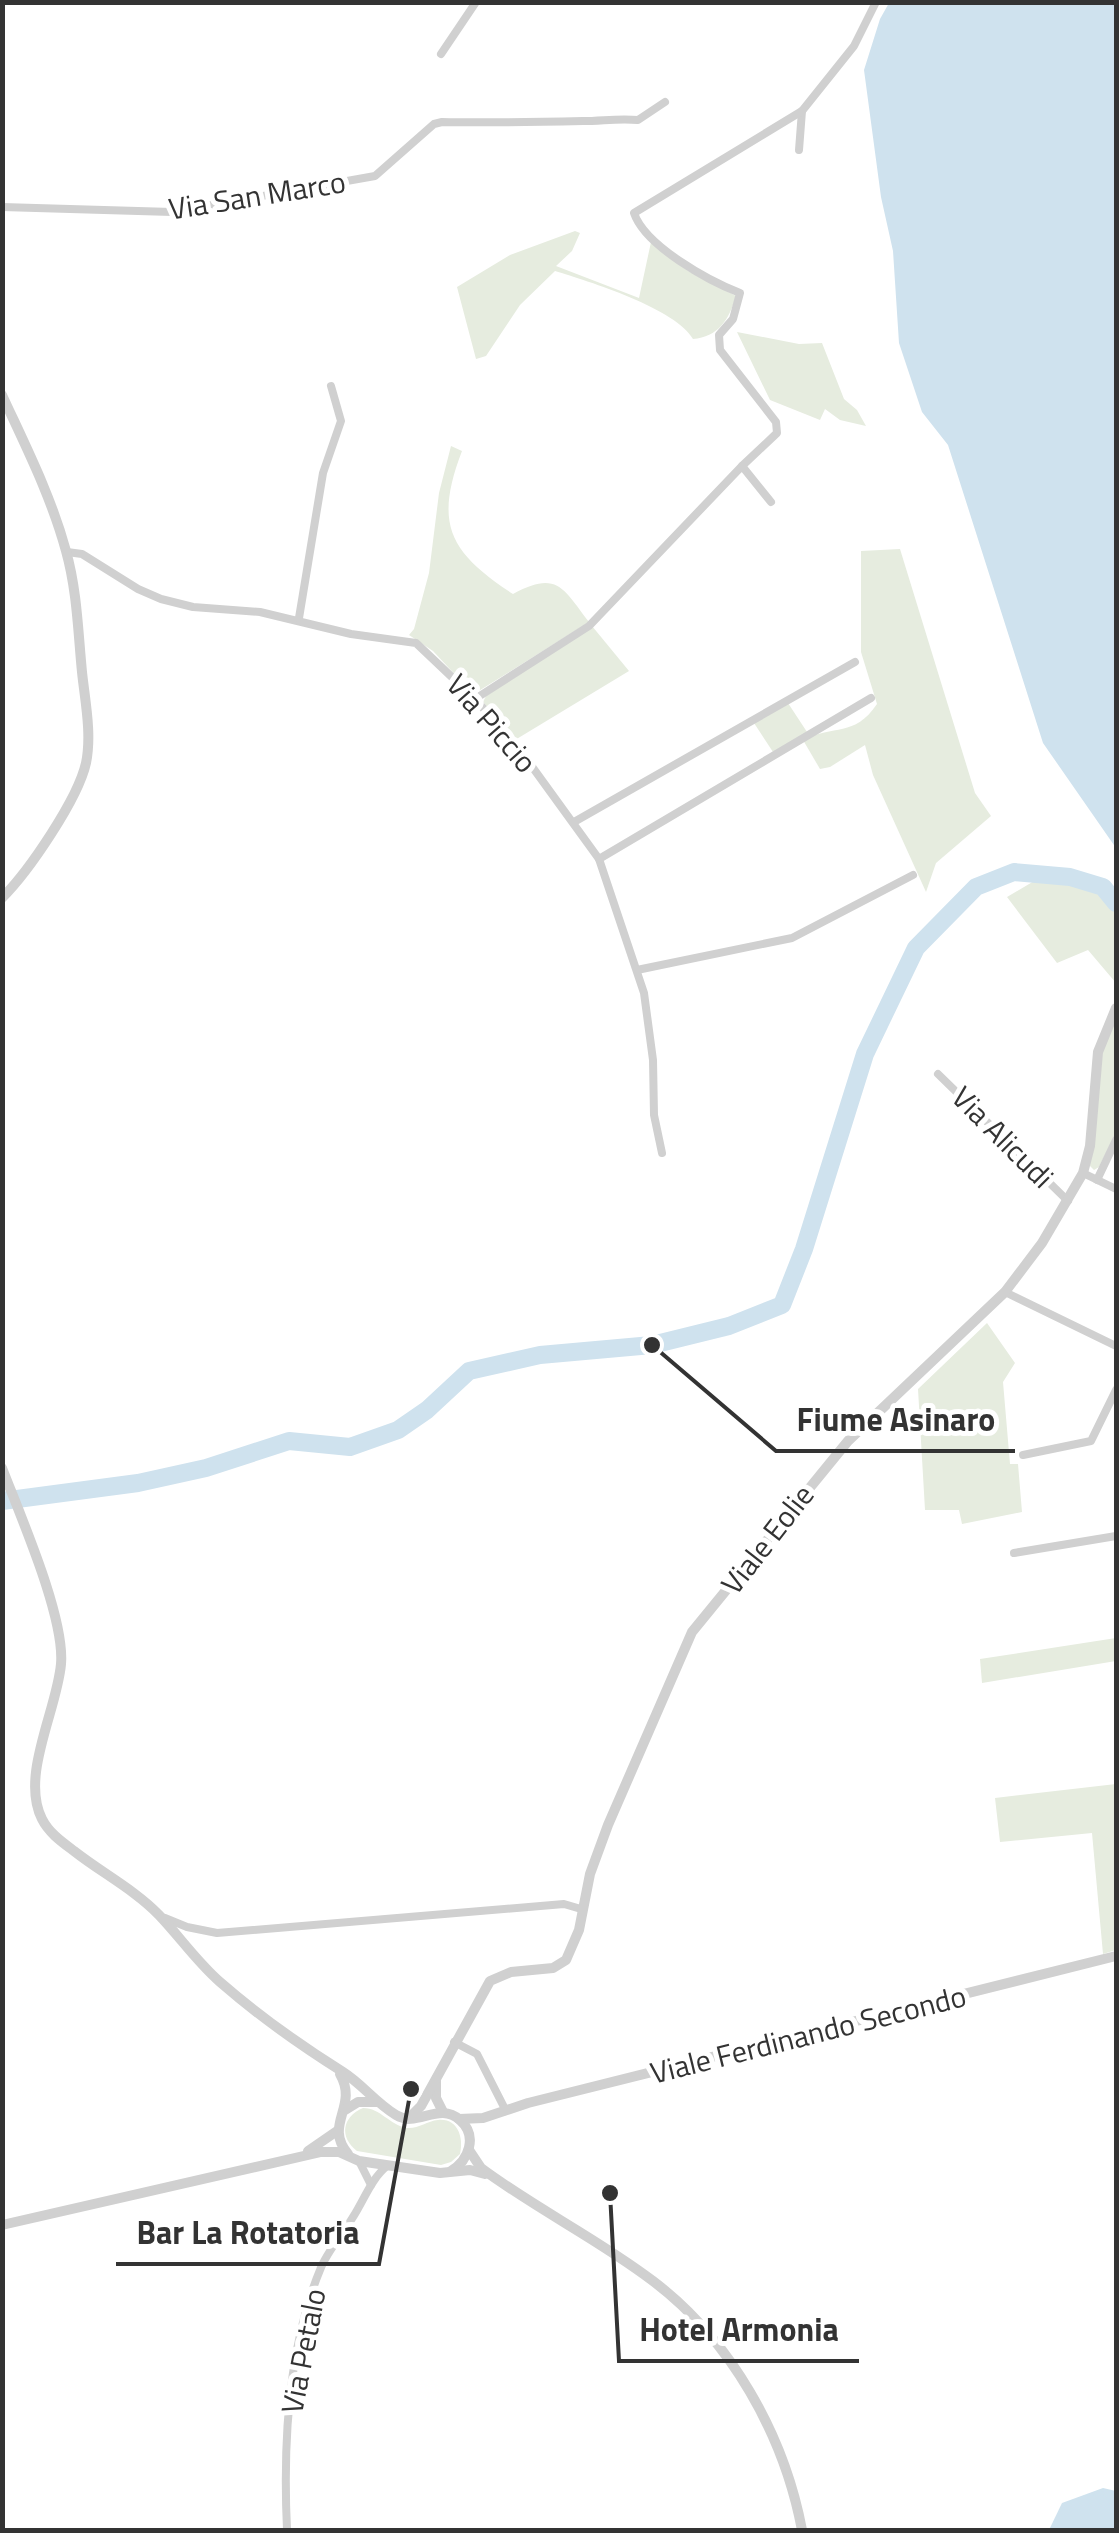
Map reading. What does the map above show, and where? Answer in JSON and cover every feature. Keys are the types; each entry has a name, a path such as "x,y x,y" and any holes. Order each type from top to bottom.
{"street":[{"path":"441,54 476,2"},
{"path":"475,699 589,626 778,433 776,422 720,350 720,334 732,319 740,293 681,262 637,223 634,213 802,110 854,46 876,2"},
{"name":"Via San Marco","path":"2,207 172,212 375,176 434,124 442,122 641,120 665,102"},
{"path":"798,150 802,110"},
{"path":"298,618 324,473 341,422 332,386"},
{"path":"2,396 52,502 66,552 87,713 82,775 45,844 2,898"},
{"path":"742,466 771,502"},
{"name":"Via Piccio","path":"66,552 82,554 161,600 298,618 351,634 416,643 475,699 600,859 637,970 649,1020 654,1116 662,1153"},
{"path":"574,822 855,662"},
{"path":"600,859 871,698"},
{"path":"637,970 792,938 913,875"},
{"name":"Viale Eolie","path":"408,2118 421,2106 490,1981 511,1972 553,1968 566,1960 579,1930 581,1909 608,1825 692,1632 848,1441 1005,1292 1068,1201 1083,1173 1090,1146 1098,1052 1116,1008"},
{"name":"Via Alicudi","path":"938,1074 1068,1201"},
{"path":"1098,1180 1116,1140"},
{"path":"1083,1173 1116,1189"},
{"path":"1005,1292 1116,1346"},
{"path":"1023,1455 1090,1441 1116,1390"},
{"path":"2,1468 60,1634 61,1666 36,1772 37,1807 53,1835 160,1916 198,1963 246,2005 399,2117 443,2112 459,2119 474,2162 651,2279 695,2318 743,2381 762,2414 784,2463 802,2530"},
{"path":"1014,1553 1116,1536"},
{"path":"160,1916 217,1933 564,1904 581,1909"},
{"name":"Viale Ferdinando Secondo","path":"459,2119 503,2112 1116,1956"},
{"path":"2,2225 330,2150 387,2166 440,2173 451,2170 459,2166 482,2125 503,2112 477,2054 454,2042"},
{"path":"336,2069 346,2090 338,2140 348,2154"},
{"path":"439,2070 434,2090 443,2112"},
{"path":"345,2110 358,2102 378,2102"},
{"path":"294,2158 337,2131"},
{"path":"360,2161 371,2185"},
{"name":"Via Petalo","path":"287,2530 288,2420 306,2312 321,2266 387,2166"},
{"path":"451,2170 491,2175"}],"shaded area":[{"path":"575,231 580,233 572,251 556,266 639,298 651,242 688,271 736,296 730,313 716,331 693,339 684,328 651,307 555,271 520,305 486,356 476,359 457,287 510,255"},
{"path":"737,332 799,344 822,343 844,399 857,410 866,426 840,420 825,409 820,420 770,400"},
{"path":"451,446 462,451 449,498 449,517 461,550 513,594 540,583 558,586 589,622 477,692 467,687 471,682 467,677 461,681 433,651 409,635 429,573 439,493"},
{"path":"900,549 975,793 991,816 936,863 926,892 873,775 865,745 820,769 803,740 852,726 877,704 861,652 861,551"},
{"path":"592,626 629,671 515,740 483,702 486,696"},
{"path":"788,703 807,732 773,752 754,723"},
{"path":"1051,871 1086,875 1116,894 1116,983 1088,950 1057,963 1007,897"},
{"path":"1116,1016 1116,1132 1094,1170 1089,1165 1100,1056"},
{"path":"987,1323 1015,1363 1003,1382 1010,1464 1018,1464 1022,1512 962,1524 959,1510 925,1510 918,1389"},
{"path":"1116,1638 1116,1661 982,1683 980,1659"},
{"path":"1116,1784 1116,1950 1103,1954 1092,1833 1000,1842 995,1798"},
{"path":"363,2108 407,2128 438,2120 450,2122 460,2136 460,2154 441,2165 357,2151 347,2140 345,2128"}],"water":[{"path":"889,3 1116,3 1116,848 1043,743 948,445 922,412 899,343 893,251 881,197 864,70"},
{"path":"1103,2488 1116,2491 1116,2530 1049,2530 1062,2503"}],"waterway":[{"path":"2,1501 138,1483 206,1468 289,1441 350,1447 398,1430 427,1410 469,1371 540,1355 652,1345 729,1326 782,1305 804,1249 865,1054 916,948 976,887 1014,872 1070,877 1103,887 1116,903"}],"place":[{"name":"Fiume Asinaro","path":"652,1345"},
{"name":"Bar La Rotatoria","path":"411,2089"},
{"name":"Hotel Armonia","path":"610,2193"}]}
